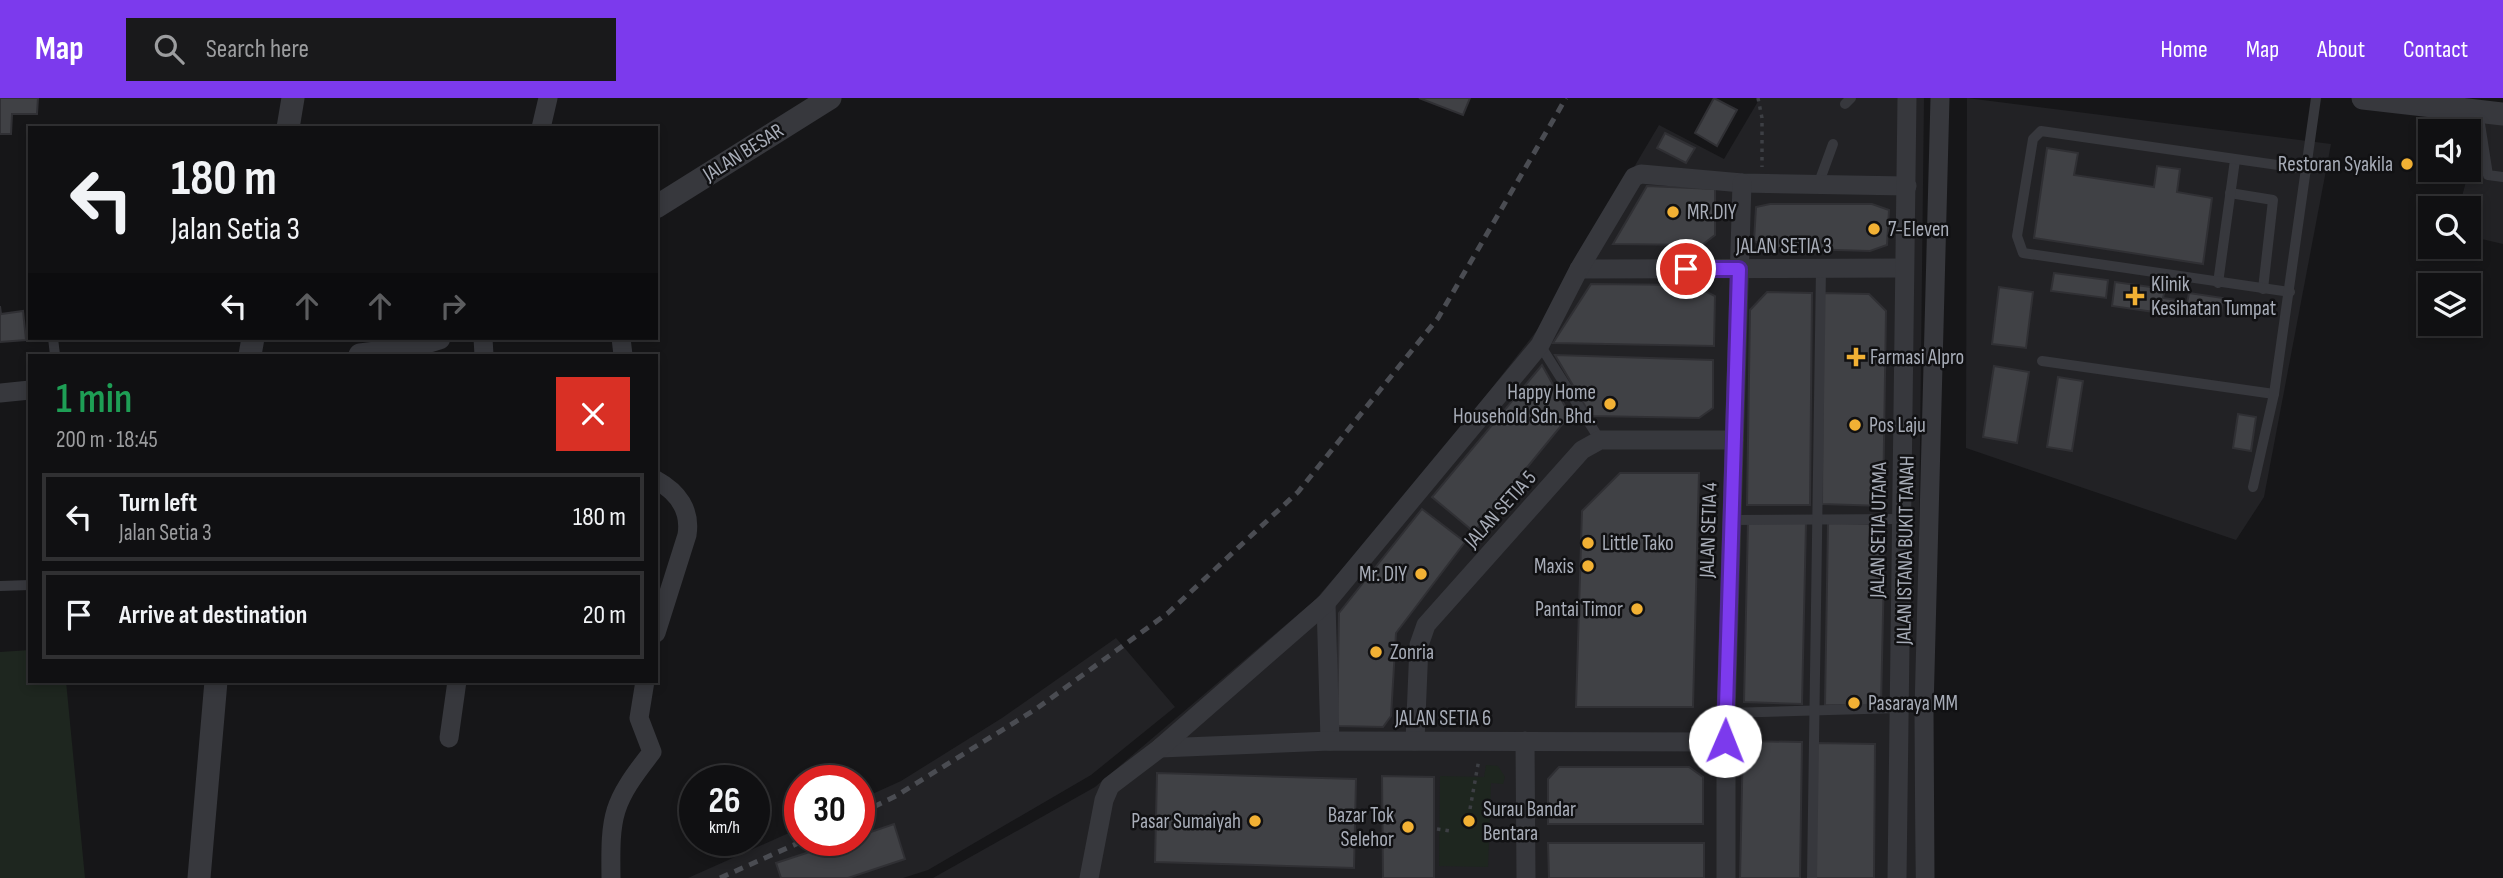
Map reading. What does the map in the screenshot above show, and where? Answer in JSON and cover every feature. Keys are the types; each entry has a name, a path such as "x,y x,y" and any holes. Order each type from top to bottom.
{"street":[{"path":"288,126 293,98"},
{"path":"541,126 548,98"},
{"name":"JALAN BESAR","path":"658,206 830,98"},
{"name":"JALAN SETIA UTAMA","path":"1897,878 1900,519 1908,186 1907,98"},
{"name":"JALAN ISTANA BUKIT TANAH","path":"1925,878 1924,710 1940,98"},
{"path":"2363,98 2503,114"},
{"path":"1089,878 1104,800 1110,786 1118,777 1160,748 1326,603 1540,345 1625,189 1636,176 1752,183 1908,186"},
{"name":"JALAN SETIA 4","path":"1726,878 1725,741 1739,269 1752,183"},
{"name":"JALAN SETIA 3","path":"1579,270 1905,268"},
{"path":"368,354 400,350 432,340"},
{"path":"0,393 28,390"},
{"path":"1600,440 1734,440"},
{"name":"JALAN SETIA 5","path":"1415,741 1419,645 1426,625 1582,450 1600,440"},
{"path":"658,481 671,489 689,518 687,534 658,628"},
{"path":"1326,603 1330,741"},
{"path":"198,878 216,683"},
{"path":"449,738 457,683"},
{"path":"611,878 614,811 622,793 652,752 639,718 645,683"},
{"name":"JALAN SETIA 6","path":"1160,748 1330,741 1725,741"},
{"path":"1525,741 1526,878"}],"lane":[{"path":"2253,487 2274,394 2316,98"},
{"path":"2478,111 2488,175 2503,177"},
{"path":"2290,292 2023,253 2017,236 2033,139 2041,131 2305,169"},
{"path":"1818,185 1833,144"},
{"path":"2218,283 2235,160"},
{"path":"2230,193 2273,200 2263,289"},
{"path":"1812,878 1821,268"},
{"path":"1540,345 1600,440"},
{"path":"2042,361 2274,394"},
{"path":"1731,520 1900,519"},
{"path":"0,586 28,585"},
{"path":"1726,713 1899,708"}],"path":[{"path":"1752,183 1762,118 1758,98"},
{"path":"1471,809 1481,741"},
{"path":"1437,830 1450,831"}],"shaded area":[{"path":"1760,98 1924,98 1915,878 933,878 1095,787 1315,600 1424,475 1538,329 1659,125 1724,159"},
{"name":"Klinik Kesihatan Tumpat","path":"1967,98 2331,144 2264,497 2236,540 1966,448"},
{"path":"2450,111 2503,117 2503,244 2481,239 2481,196 2462,196 2466,182 2481,182 2481,119 2455,119"},
{"path":"1116,638 1175,707 1091,775 928,870 903,878 688,878 737,856 770,856 770,841 784,835 784,856 875,856 875,793 901,781 1002,718"},
{"path":"28,650 28,683 66,683 85,878 0,878 0,652"},
{"path":"1486,765 1498,766 1505,777 1503,784 1491,783 1488,867 1439,866 1440,776 1484,777"}],"building":[{"path":"0,98 38,98 37,114 12,114 11,134 0,134"},
{"path":"1419,98 1470,98 1463,115"},
{"path":"1714,98 1737,110 1717,146 1695,133"},
{"path":"1665,133 1695,148 1686,163 1657,148"},
{"path":"2047,148 2078,153 2074,175 2154,187 2157,166 2180,169 2177,192 2212,198 2203,264 2034,238"},
{"name":"MR.DIY","path":"1647,186 1715,189 1715,235 1702,245 1613,244"},
{"path":"1770,204 1872,204 1889,210 1887,245 1870,251 1770,248 1754,241 1756,207"},
{"path":"2054,273 2108,280 2106,298 2051,291"},
{"path":"2115,282 2165,289 2163,298 2177,300 2175,315 2112,306"},
{"path":"1591,284 1693,285 1715,296 1714,346 1553,343"},
{"path":"1999,287 2033,292 2026,348 1992,344"},
{"path":"1767,292 1812,293 1810,505 1747,505 1750,310"},
{"path":"1823,293 1869,294 1886,311 1883,506 1822,504"},
{"path":"2189,293 2223,298 2221,314 2186,309"},
{"path":"0,306 1,314 23,311 26,340 0,342"},
{"path":"1555,355 1713,360 1713,408 1699,418 1591,416"},
{"path":"1542,365 1570,415 1474,532 1432,497"},
{"path":"1994,366 2029,372 2017,443 1983,437"},
{"path":"2058,377 2083,381 2072,451 2047,447"},
{"path":"2238,414 2256,417 2251,451 2233,448"},
{"name":"Pantai Timor","path":"1620,473 1699,473 1693,707 1576,707 1582,511"},
{"path":"1422,509 1465,542 1396,633 1391,716 1383,727 1337,726 1339,613"},
{"path":"1748,521 1806,522 1802,704 1744,702"},
{"path":"1828,523 1885,524 1881,706 1825,705"},
{"path":"1743,741 1802,742 1800,878 1740,878"},
{"path":"1816,743 1875,744 1874,878 1816,878"},
{"path":"1559,767 1689,767 1703,777 1703,824 1548,824 1548,779"},
{"name":"Pasar Sumaiyah","path":"1157,773 1356,779 1354,868 1155,862"},
{"name":"Bazar Tok Selehor","path":"1382,776 1434,777 1434,878 1383,878"},
{"path":"894,824 905,859 848,878 781,878 776,863 797,856 875,856 875,831"},
{"path":"1548,843 1704,843 1704,878 1549,878"}],"railway":[{"path":"875,806 896,796 1036,709 1168,613 1298,492 1438,318 1566,98"},
{"path":"720,878 784,849"}],"place":[{"name":"Restoran Syakila","path":"2407,164"},
{"name":"MR.DIY","path":"1673,212"},
{"name":"7-Eleven","path":"1874,229"},
{"name":"Klinik Kesihatan Tumpat","path":"2135,296"},
{"name":"Farmasi Alpro","path":"1856,357"},
{"name":"Happy Home Household Sdn. Bhd.","path":"1610,404"},
{"name":"Pos Laju","path":"1855,425"},
{"name":"Little Tako","path":"1588,543"},
{"name":"Maxis","path":"1588,566"},
{"name":"Mr. DIY","path":"1421,574"},
{"name":"Pantai Timor","path":"1637,609"},
{"name":"Zonria","path":"1376,652"},
{"name":"Pasaraya MM","path":"1854,703"},
{"name":"Pasar Sumaiyah","path":"1255,821"},
{"name":"Surau Bandar Bentara","path":"1469,821"},
{"name":"Bazar Tok Selehor","path":"1408,827"}],"route":[{"path":"1686,269 1739,269 1725,741"}]}
